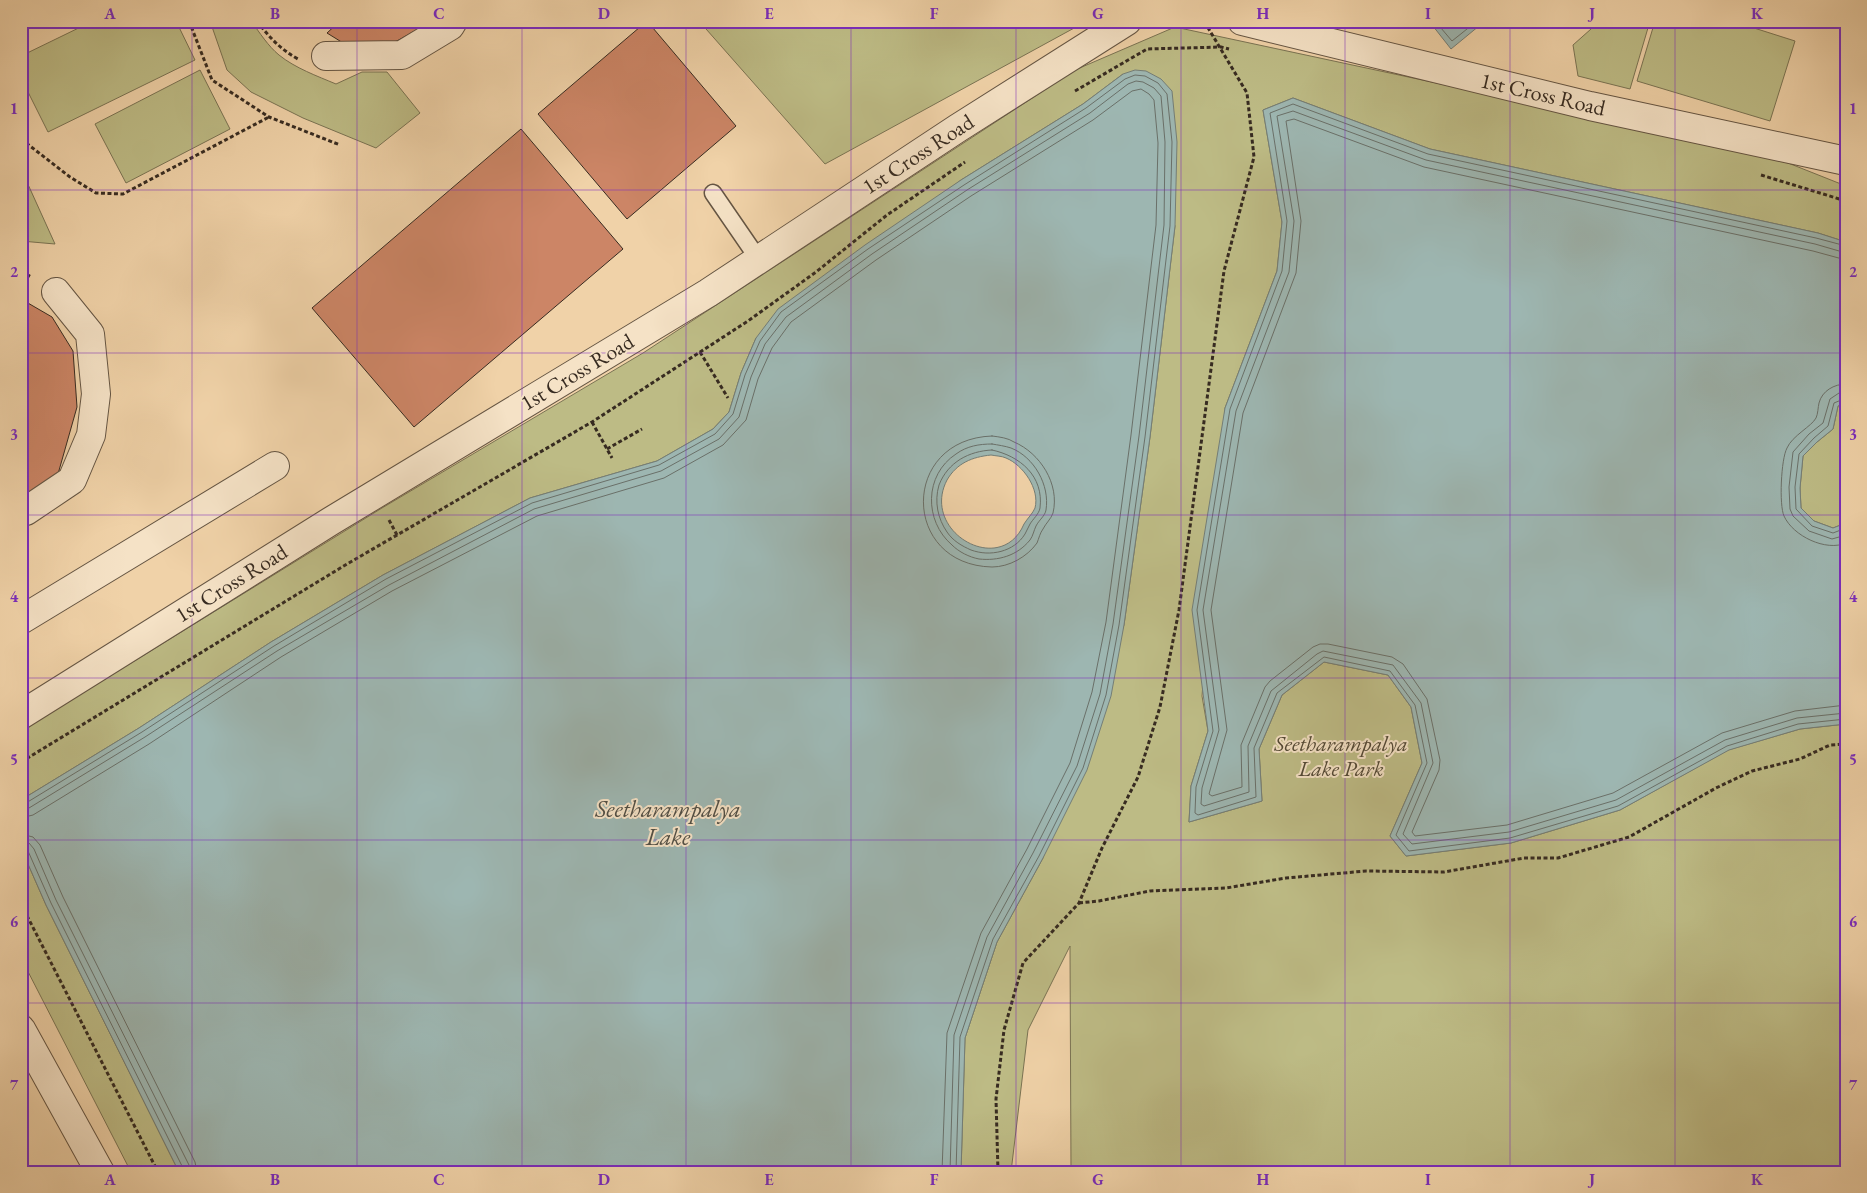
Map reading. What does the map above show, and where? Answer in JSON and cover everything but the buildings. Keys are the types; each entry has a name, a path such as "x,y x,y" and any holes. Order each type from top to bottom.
{"street":[{"path":"326,56 402,55 450,26 452,21"},
{"name":"1st Cross Road","path":"21,715 338,517 708,293 958,128 1127,21"},
{"name":"1st Cross Road","path":"1242,21 1590,106 1846,161"},
{"path":"21,512 26,511 72,480 91,435 96,394 90,334 56,292"},
{"path":"21,620 275,466"},
{"path":"21,1029 100,1172"}],"lane":[{"path":"713,193 759,260"}],"path":[{"path":"189,21 212,80 269,117 340,145"},
{"path":"257,21 267,36 282,50 318,71 326,56"},
{"path":"998,1172 996,1100 1004,1030 1023,963 1078,902 1102,848 1138,777 1160,708 1179,610 1224,271 1254,157 1248,93 1204,21"},
{"path":"1071,93 1148,49 1221,47"},
{"path":"21,139 70,177 96,193 123,194 269,117"},
{"path":"21,762 347,564 592,422 748,321 816,272 887,215 970,157"},
{"path":"700,352 728,398"},
{"path":"592,422 612,458"},
{"path":"607,449 642,429"},
{"path":"1078,902 1100,901 1150,891 1226,888 1286,878 1366,871 1444,872 1524,858 1558,858 1629,837 1752,770 1800,758 1830,745 1846,744"},
{"path":"21,904 158,1172"}],"green space":[{"path":"93,21 176,21 195,60 48,132 21,78 21,56"},
{"path":"210,21 251,21 271,48 285,60 336,84 362,72 387,72 420,113 376,148 303,118 251,92 227,70"},
{"path":"699,21 1087,21 825,164"},
{"path":"1600,21 1650,21 1630,89 1578,76 1573,45"},
{"path":"1655,21 1732,21 1795,41 1770,121 1637,81"},
{"name":"Seetharampalya Lake Park","path":"1175,27 1763,153 1846,186 1846,242 1818,233 1430,149 1293,98 1263,110 1282,222 1277,271 1225,408 1202,696 1208,731 1191,786 1189,822 1262,801 1259,749 1282,695 1324,662 1388,675 1411,707 1422,763 1390,836 1406,856 1511,843 1620,810 1728,750 1800,729 1846,724 1846,1172 1071,1172 1070,946 1028,1030 1011,1172 961,1172 965,1038 997,942 1043,858 1124,625 1150,437 1175,226 1123,74 1083,104 961,180 756,338 741,373 729,412 713,429 657,461 530,498 383,575 271,642 139,728 21,800 21,731 382,508 643,353 1075,70"},
{"path":"200,70 230,129 126,183 95,124"},
{"path":"26,180 55,244 21,241 21,181"},
{"path":"1846,402 1846,523 1833,528 1814,521 1801,508 1800,488 1803,456 1833,429 1838,406"},
{"path":"21,848 46,905 179,1172 131,1172 21,958"}],"water":[{"path":"1429,21 1485,21 1451,49"},
{"name":"Seetharampalya Lake","path":"1135,70 1146,71 1161,79 1172,91 1177,142 1175,226 1150,437 1124,625 1111,696 1087,770 1043,858 997,942 965,1038 961,1172 179,1172 46,905 21,848 21,800 139,728 271,642 383,575 530,498 657,461 713,429 729,412 741,373 756,338 778,309 865,245 961,180 1083,104 1123,74","holes":["991,455 1001,456 1012,461 1024,472 1033,486 1036,501 1034,510 1013,540 998,547 982,548 967,542 953,531 944,516 942,499 947,480 955,469 971,459"]},
{"path":"1293,98 1430,149 1818,233 1846,242 1846,402 1838,406 1833,429 1803,456 1800,488 1801,508 1814,521 1833,528 1846,523 1846,724 1800,729 1729,750 1620,810 1511,843 1406,856 1390,836 1422,763 1411,707 1388,675 1324,662 1282,695 1259,749 1262,801 1189,822 1191,786 1208,731 1192,610 1225,408 1277,271 1282,222 1263,110"}]}
